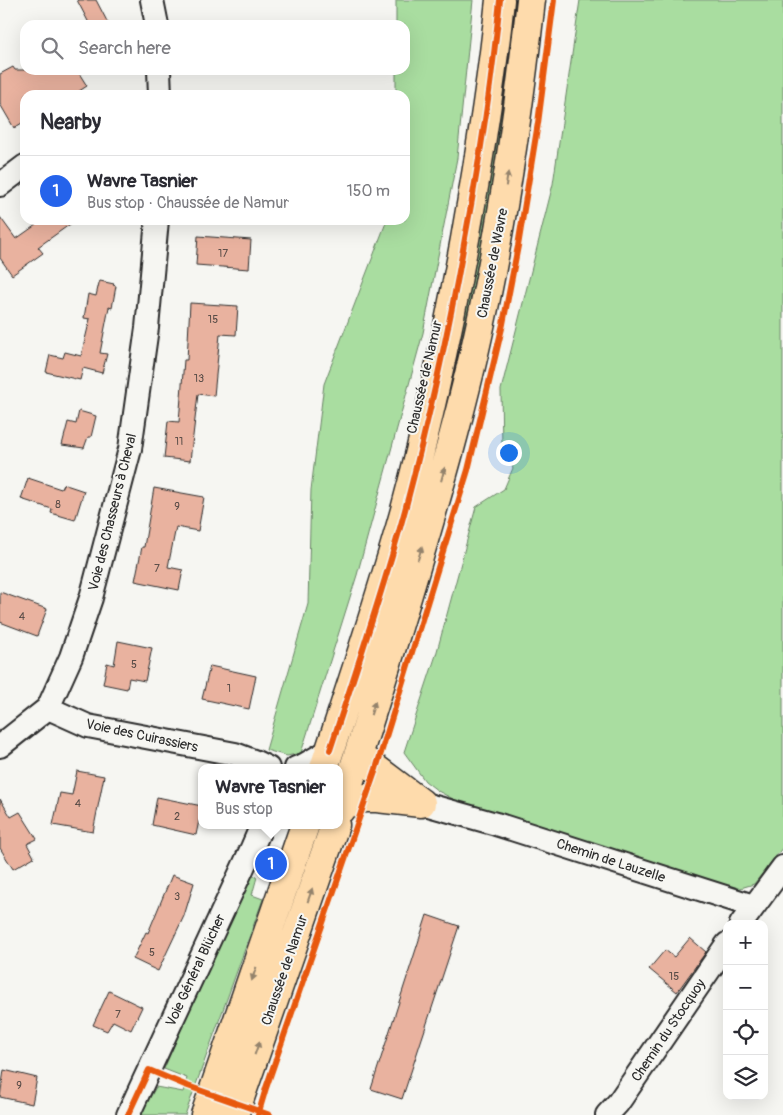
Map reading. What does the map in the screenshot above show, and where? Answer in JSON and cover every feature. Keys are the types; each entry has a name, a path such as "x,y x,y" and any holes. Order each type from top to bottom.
{"main road":[{"name":"Chaussée de Namur","path":"327,759 385,578 433,400 458,280 480,153 500,0"},
{"name":"Chaussée de Wavre","path":"430,521 469,374 500,228 519,101 531,0"},
{"name":"Chaussée de Namur","path":"343,802 430,521"},
{"path":"358,755 421,803"},
{"path":"343,812 365,798 421,803"},
{"name":"Chaussée de Namur","path":"205,1115 304,829"},
{"name":"Chaussée de Namur","path":"234,1115 334,829"}],"street":[{"path":"152,0 156,20"},
{"path":"159,75 160,90"},
{"path":"0,185 20,170"},
{"name":"Voie des Chasseurs à Cheval","path":"48,708 71,656 91,598 130,449 147,328 157,225"},
{"path":"0,746 48,708"},
{"name":"Voie des Cuirassiers","path":"48,708 88,726 235,754 260,764"},
{"path":"308,764 327,759"},
{"name":"Chemin de Lauzelle","path":"421,803 496,824 747,915 783,866"},
{"name":"Voie Général Blücher","path":"128,1115 260,829"},
{"name":"Chemin du Stocquoy","path":"607,1115 618,1103 723,950"}],"green space":[{"path":"396,0 473,0 457,158 423,333 357,575 301,753 287,756 266,750 308,604 311,490 324,384 385,225 410,225 410,90 396,90 396,75 410,75 410,20 396,20"},
{"path":"511,0 517,0 510,64 489,206 471,300 458,351 483,208"},
{"path":"580,0 783,0 783,847 754,884 737,889 455,800 425,781 404,752 436,655 476,507 504,489 513,468 502,448 501,390 553,184"},
{"path":"249,877 257,877 252,895 263,899 185,1115 140,1115 156,1087 183,1092 187,1078 164,1069 243,883"}],"building":[{"path":"77,0 96,0 106,20 87,20"},
{"path":"13,67 15,70 20,70 20,75 80,75 87,86 81,90 20,90 20,124 14,128 0,104 0,74"},
{"path":"0,217 16,239 36,225 69,225 38,247 43,253 12,275 0,258"},
{"path":"198,236 251,240 249,269 196,265"},
{"path":"100,281 116,286 112,308 109,307 100,353 107,354 102,373 83,368 80,380 46,372 50,355 63,358 65,352 81,356 90,319 84,318 88,294 96,296"},
{"path":"190,303 238,306 236,335 220,334 214,396 198,394 190,461 164,458 168,421 179,422 184,360 187,360"},
{"path":"79,411 96,416 91,437 88,437 84,448 62,445 68,422 76,424"},
{"path":"28,478 61,489 63,484 84,491 75,520 51,513 52,509 21,499"},
{"path":"154,488 204,497 198,531 176,527 168,567 183,570 179,590 135,581 142,547 144,547"},
{"path":"0,592 47,609 37,636 0,622"},
{"path":"118,641 152,648 145,681 129,678 127,689 103,684 107,663 114,665"},
{"path":"210,666 256,676 249,709 202,699"},
{"path":"77,771 104,776 93,832 53,825 60,793 72,795"},
{"path":"157,797 198,805 196,835 152,825"},
{"path":"0,799 11,817 20,812 37,839 27,844 34,857 13,869 0,848"},
{"path":"172,875 194,883 184,916 158,971 133,959 146,932 148,933"},
{"path":"427,915 459,926 402,1099 371,1089"},
{"path":"690,938 706,952 677,992 649,969 665,950 674,957"},
{"path":"109,991 142,1007 131,1030 113,1021 107,1031 93,1025"},
{"path":"4,1070 37,1078 32,1104 0,1097"}],"cycle path":[{"path":"330,750 397,540 438,374 476,179 500,0"},
{"path":"258,1115 376,769 468,470 503,324 518,246 538,123 554,0"},
{"path":"128,1115 149,1070 185,1085 270,1115"}],"place":[{"name":"Wavre Tasnier","path":"271,864"}]}
